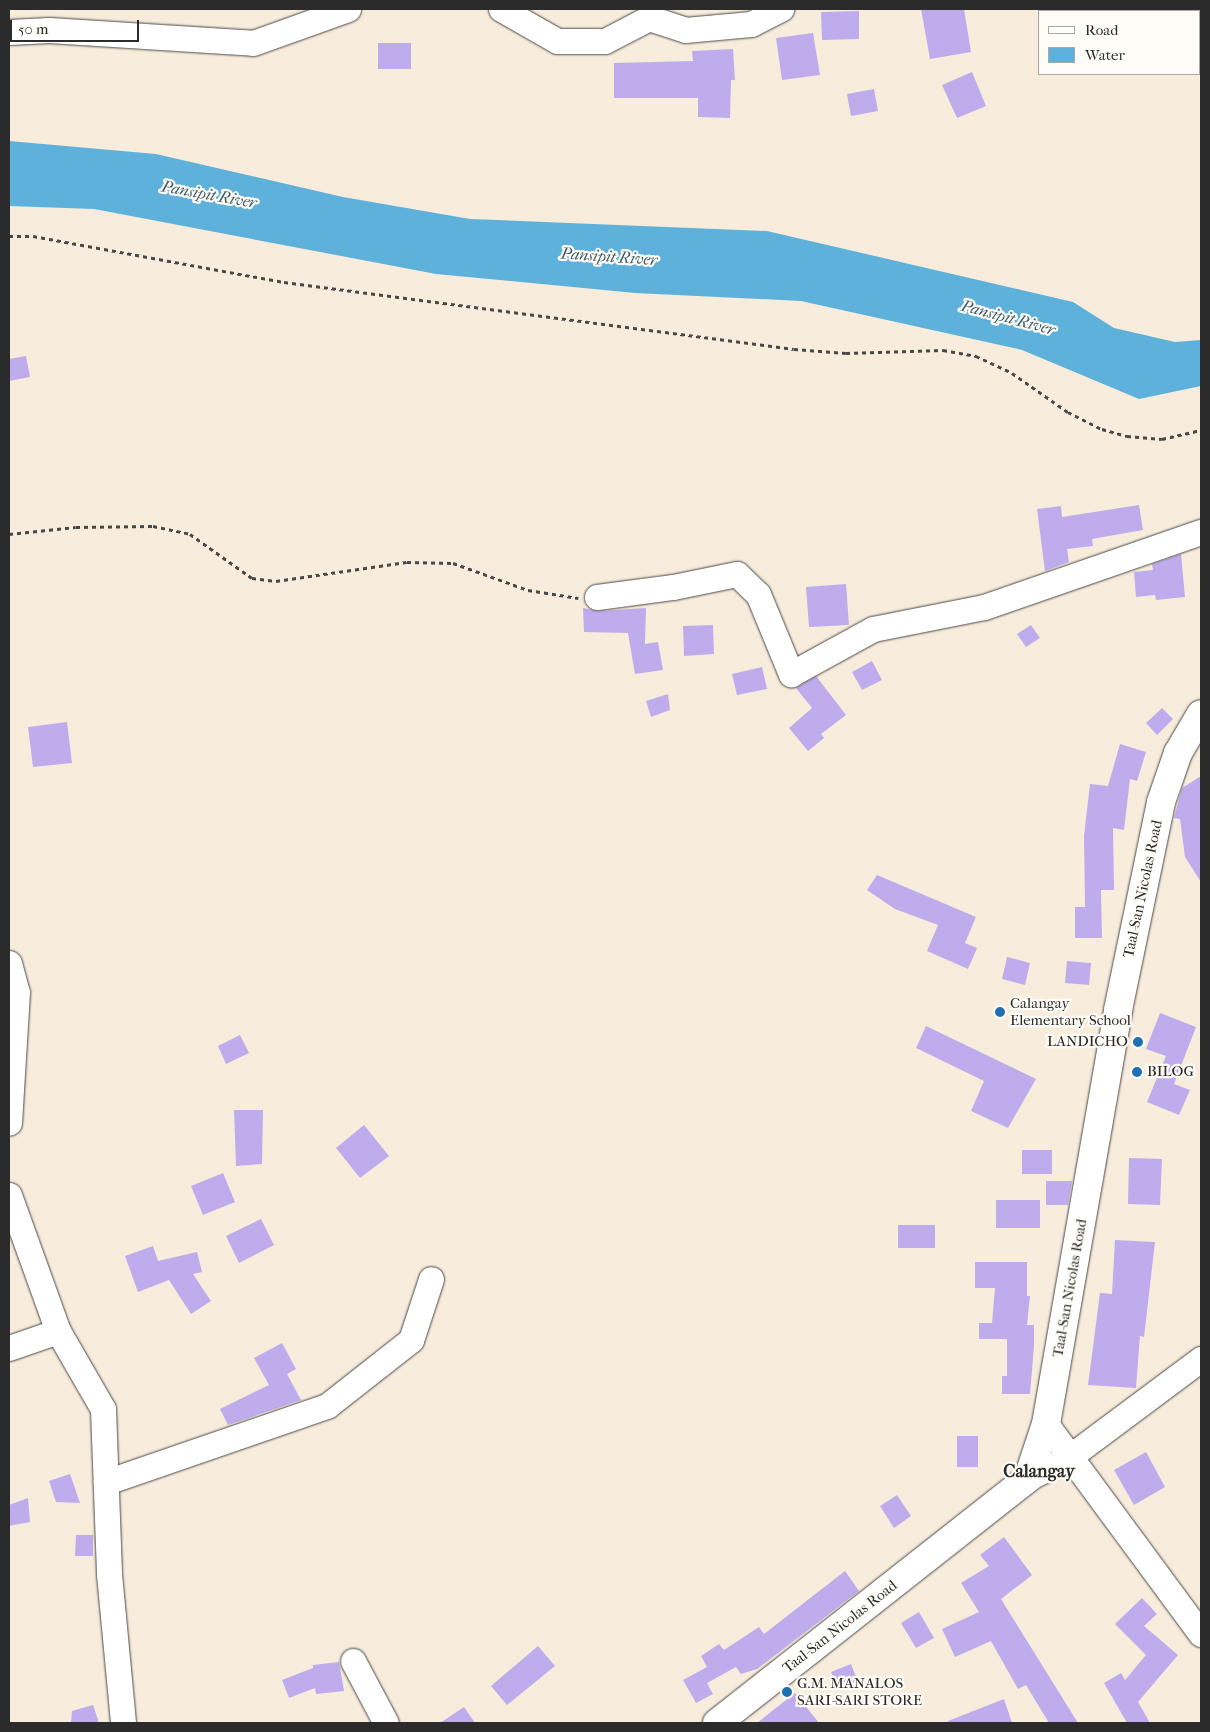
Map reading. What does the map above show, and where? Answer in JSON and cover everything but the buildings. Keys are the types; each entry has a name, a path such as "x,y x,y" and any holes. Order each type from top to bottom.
{"main road":[{"name":"Taal-San Nicolas Road","path":"717,1723 1028,1478 1046,1424 1118,1010 1161,802 1178,752 1201,714"}],"street":[{"path":"9,32 49,30 253,43 348,9"},
{"path":"501,9 557,41 605,41 650,18 685,30 751,24 781,9"},
{"path":"597,598 673,587 737,574 758,594 791,674 873,629 984,607 1201,532"},
{"path":"9,962 18,992 9,1123"},
{"path":"9,1196 58,1331 103,1409 109,1574 123,1723"},
{"path":"106,1482 327,1406 411,1340 431,1279"},
{"path":"9,1348 58,1331"},
{"path":"1028,1478 1068,1458 1201,1359"},
{"path":"1046,1424 1068,1458 1201,1634"},
{"path":"353,1661 386,1723"}],"path":[{"path":"9,236 33,236 294,283 794,349 846,353 944,350 976,356 1012,373 1068,412 1102,429 1127,436 1162,439 1201,430"},
{"path":"9,534 76,527 153,526 190,534 252,578 276,581 407,562 453,563 528,590 575,598 597,598"}],"water":[{"name":"Pansipit River","path":"9,141 156,154 343,197 470,219 767,231 1073,302 1114,328 1175,342 1201,340 1201,386 1139,399 1022,350 801,301 635,293 436,274 94,209 9,206"}],"place":[{"name":"Calangay Elementary School","path":"1000,1012"},
{"name":"LANDICHO","path":"1138,1042"},
{"name":"BILOG","path":"1137,1072"},
{"name":"G.M. MANALOS SARI-SARI STORE","path":"787,1692"}],"district":[{"name":"Calangay","path":"1039,1472"}]}
